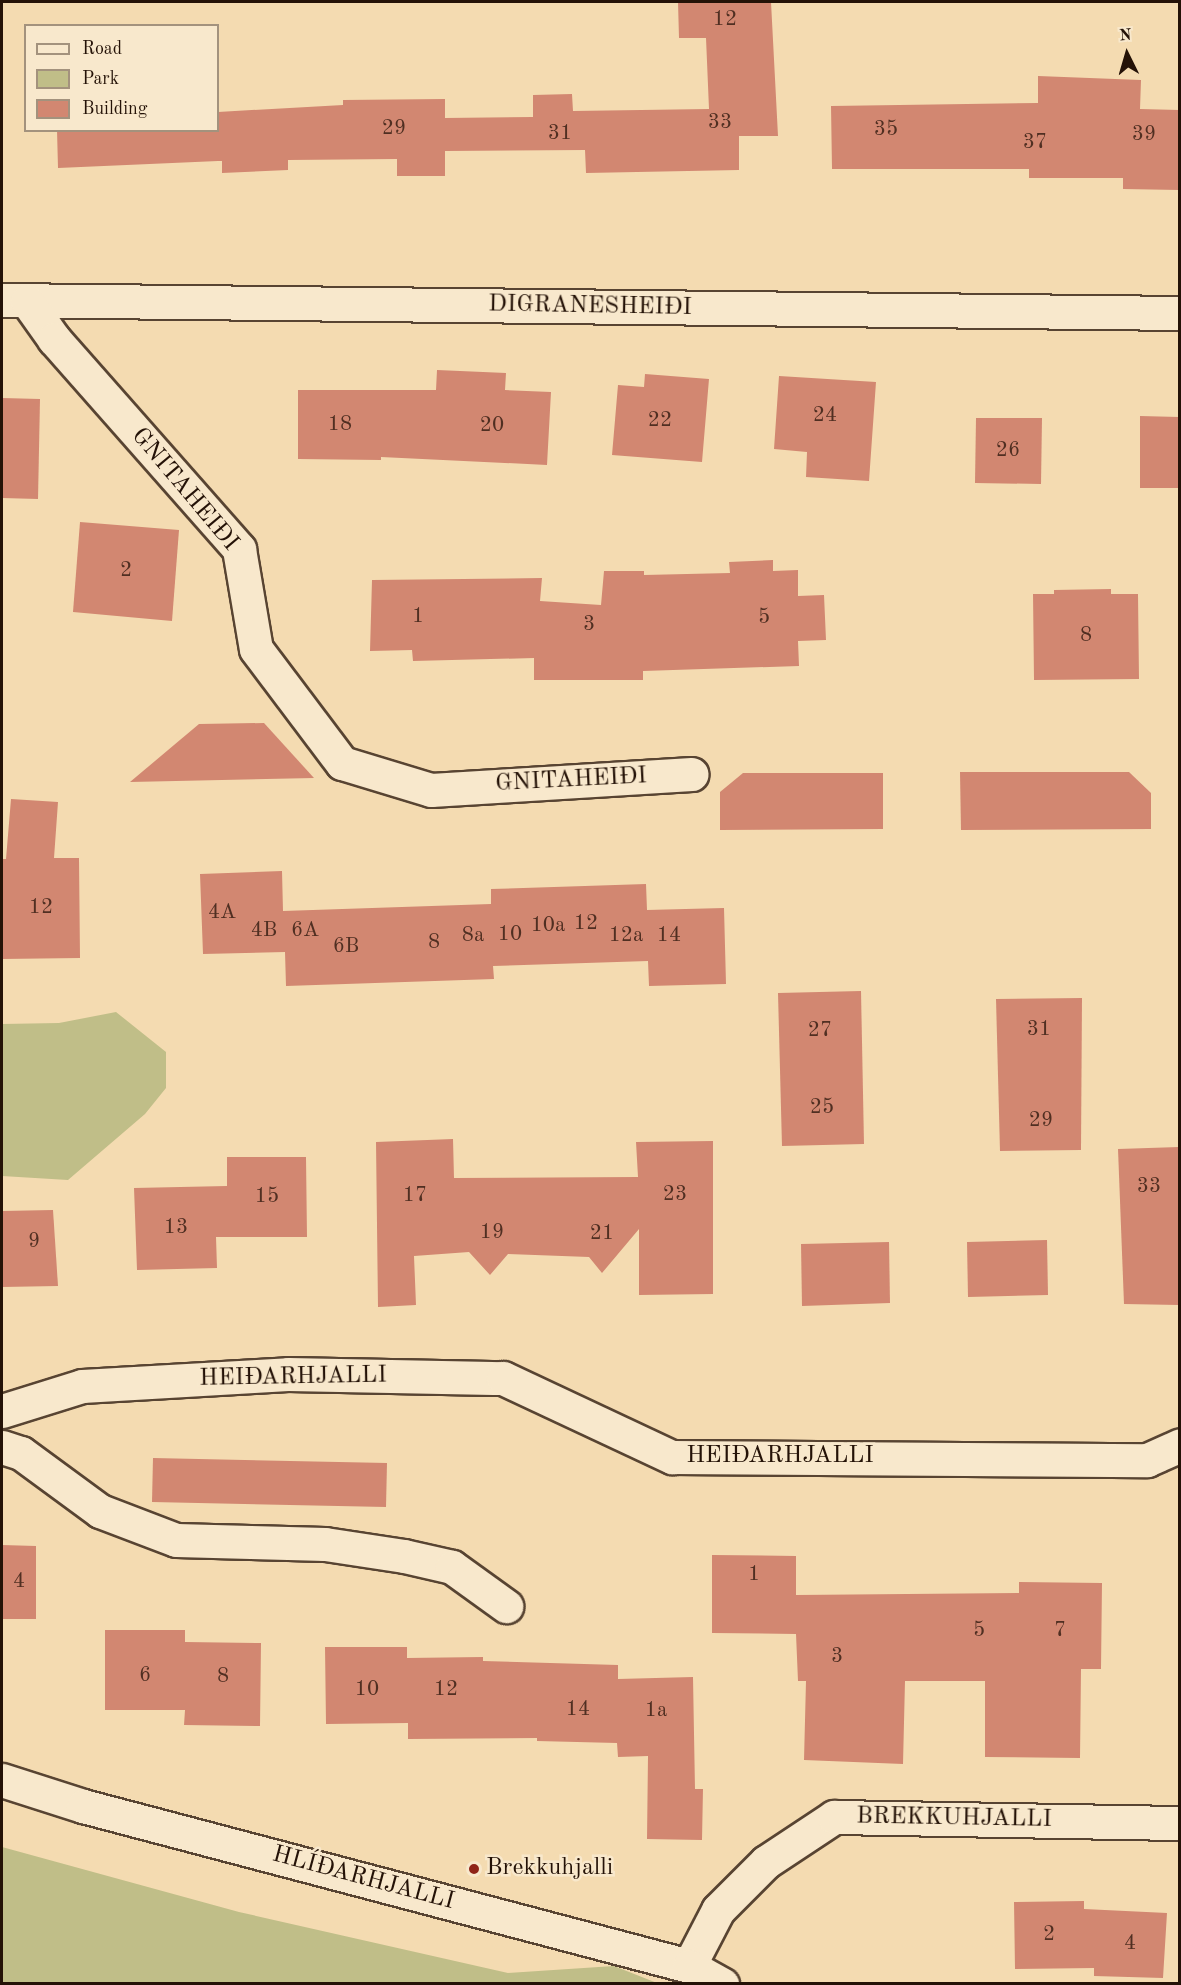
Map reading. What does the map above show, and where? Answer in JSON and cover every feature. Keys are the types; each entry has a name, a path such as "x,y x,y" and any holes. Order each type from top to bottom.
{"street":[{"name":"DIGRANESHEIÐI","path":"14,301 1179,313"},
{"name":"GNITAHEIÐI","path":"14,301 54,339 239,549 256,649 342,763 431,790 692,774"},
{"name":"HEIÐARHJALLI","path":"2,1411 93,1386 288,1374 503,1378 672,1456 1147,1460 1179,1445"},
{"path":"2,1447 21,1453 100,1511 176,1540 325,1544 404,1556 452,1567 506,1606"},
{"name":"HLÍÐARHJALLI","path":"2,1780 83,1806 689,1966 722,1983"},
{"name":"BREKKUHJALLI","path":"689,1966 718,1910 766,1863 834,1817 1179,1823"}],"green space":[{"path":"116,1012 166,1052 166,1088 145,1114 68,1180 2,1176 2,1024 59,1023"},
{"path":"2,1847 239,1912 508,1973 614,1966 657,1983 2,1983"}],"building":[{"path":"678,2 771,2 778,136 739,136 739,170 586,173 585,150 445,151 445,176 397,176 397,159 288,160 288,170 222,173 222,161 58,168 57,132 219,132 219,112 343,105 343,100 445,99 445,118 533,117 533,95 572,94 573,111 709,109 706,38 679,38"},
{"path":"1038,76 1141,80 1140,109 1179,110 1179,190 1123,189 1123,178 1029,178 1029,169 832,169 831,106 1038,103"},
{"path":"437,370 506,373 505,390 551,392 547,465 381,457 381,460 298,459 298,390 436,390"},
{"path":"645,374 709,379 702,462 612,455 618,385 644,387"},
{"path":"779,376 876,382 869,481 806,477 807,452 774,449"},
{"path":"2,398 40,399 38,499 2,498"},
{"path":"1140,416 1179,417 1179,488 1140,488"},
{"path":"976,418 1042,418 1041,484 975,483"},
{"path":"80,522 179,530 172,621 73,612"},
{"path":"773,560 773,571 798,570 798,596 824,595 826,640 798,641 799,666 643,671 643,680 534,680 534,658 413,661 412,650 370,651 372,580 542,578 540,601 601,605 604,571 644,571 644,575 730,573 729,562"},
{"path":"1111,589 1111,594 1138,594 1139,679 1034,680 1033,594 1054,594 1054,590"},
{"path":"264,723 314,778 130,782 199,724"},
{"path":"960,772 1129,772 1151,793 1151,829 961,830"},
{"path":"743,773 883,773 883,829 720,830 720,792"},
{"path":"11,799 58,802 54,858 79,858 80,958 2,959 2,859 6,859"},
{"path":"282,871 283,911 491,904 491,889 646,884 647,910 724,908 726,984 649,986 648,961 493,966 494,979 286,986 285,952 203,954 200,874"},
{"path":"861,991 864,1144 782,1146 778,993"},
{"path":"1082,998 1081,1150 1000,1151 996,999"},
{"path":"453,1139 454,1178 638,1177 636,1142 713,1141 713,1294 639,1295 639,1229 602,1273 589,1257 508,1254 490,1275 469,1252 414,1256 416,1305 378,1307 376,1142"},
{"path":"1179,1147 1179,1305 1124,1304 1118,1149"},
{"path":"227,1157 306,1157 307,1237 216,1237 217,1268 137,1270 134,1188 227,1186"},
{"path":"53,1210 58,1286 2,1287 2,1211"},
{"path":"1047,1240 1048,1295 968,1297 967,1242"},
{"path":"889,1242 890,1303 802,1306 801,1244"},
{"path":"153,1458 387,1463 386,1507 152,1502"},
{"path":"2,1545 36,1546 36,1619 2,1619"},
{"path":"712,1555 796,1556 796,1595 1019,1593 1019,1582 1102,1583 1101,1669 1081,1669 1080,1758 985,1757 985,1681 905,1681 903,1764 804,1760 806,1681 798,1681 796,1634 712,1633"},
{"path":"105,1630 185,1630 185,1642 261,1643 260,1726 184,1725 185,1710 105,1710"},
{"path":"325,1647 407,1647 407,1658 483,1657 483,1661 618,1665 618,1679 693,1677 695,1789 703,1789 702,1840 647,1839 648,1756 618,1757 617,1743 537,1741 537,1738 408,1739 408,1723 326,1724"},
{"path":"1084,1901 1084,1909 1167,1913 1163,1978 1094,1976 1094,1968 1015,1969 1014,1902"}],"place":[{"name":"Brekkuhjalli","path":"474,1869"}]}
